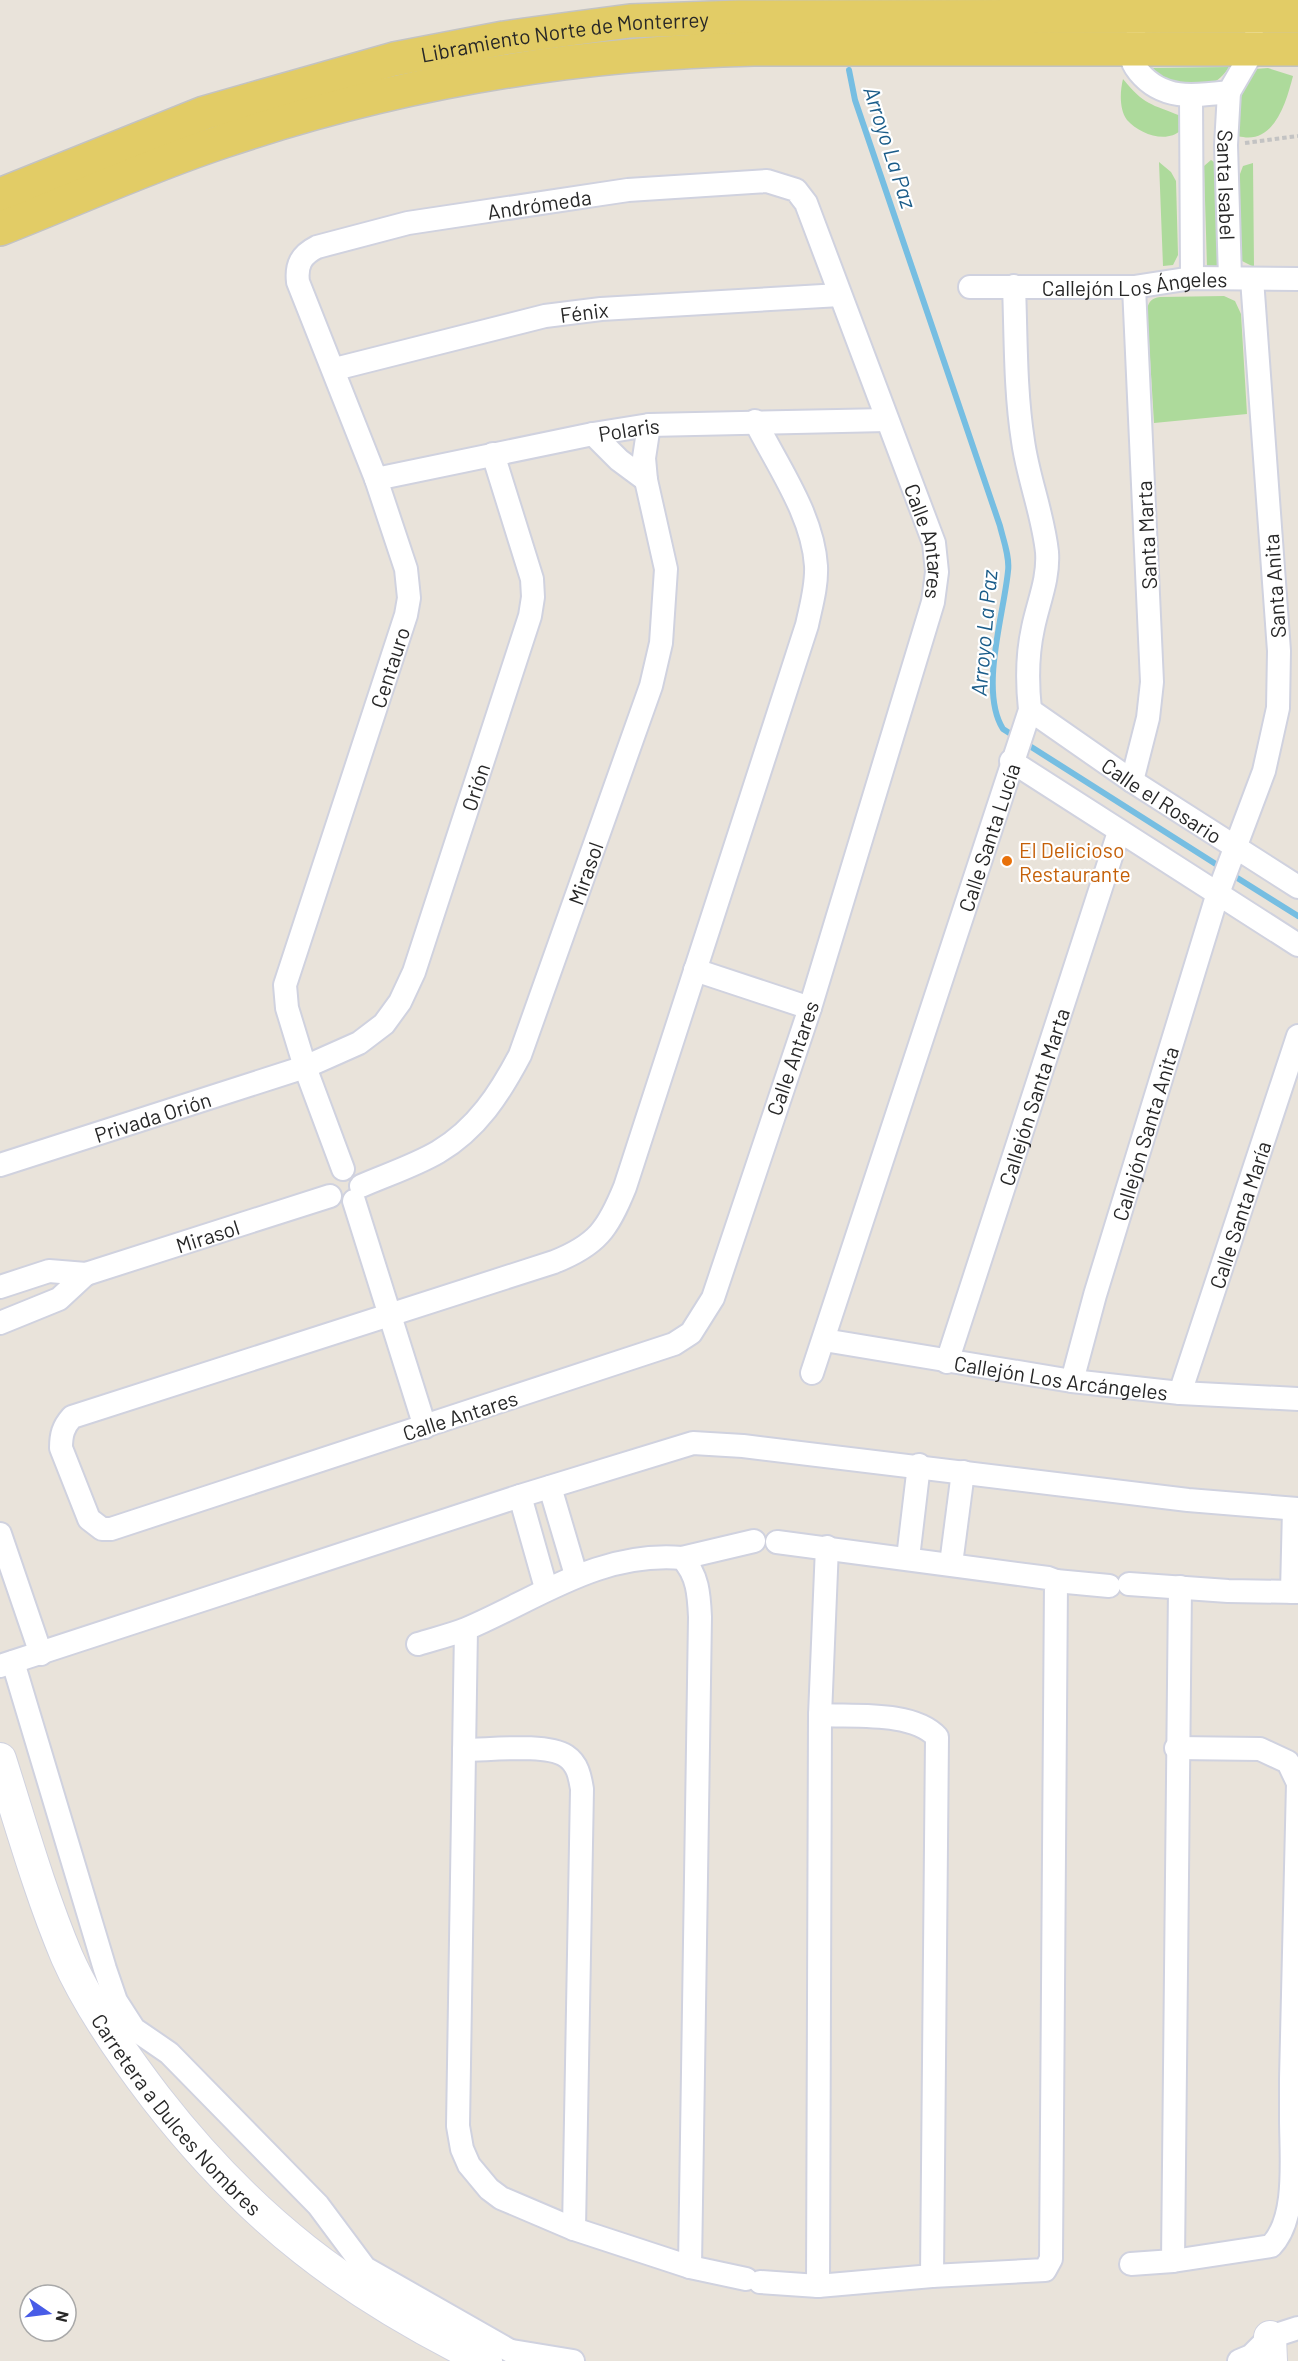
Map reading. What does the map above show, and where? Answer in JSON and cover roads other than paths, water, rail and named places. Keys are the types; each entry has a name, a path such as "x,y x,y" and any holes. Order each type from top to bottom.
{"main road":[{"name":"Libramiento Norte de Monterrey","path":"0,195 204,113 394,59 538,33 630,21 683,20 743,9 794,17 1298,16"},
{"path":"743,9 749,31 760,34 804,34 818,38 836,48"},
{"path":"622,56 644,39 716,32 732,34 743,9"},
{"path":"0,229 223,141 363,99 535,66 622,56 713,50 1298,49"},
{"name":"Carretera a Dulces Nombres","path":"0,1760 51,1915 68,1959 133,2068 188,2139 235,2190 286,2237 330,2271 439,2338 508,2358"}],"street":[{"path":"1228,17 1246,25 1254,37 1254,49"},
{"path":"1151,18 1138,33 1131,50 1134,66 1148,82 1174,94 1191,96 1229,92"},
{"name":"Santa Isabel","path":"1241,278 1226,145 1229,92 1254,49"},
{"name":"Santa Isabel","path":"1191,96 1192,278"},
{"path":"1193,146 1226,145"},
{"name":"Andrómeda","path":"297,270 307,252 316,247 386,227 434,218 628,190 676,186 768,181 796,190"},
{"name":"Calle Antares","path":"388,1315 72,1417 65,1425 61,1436 61,1448 89,1519 102,1529 111,1529 674,1344 691,1333 713,1298 810,1008 925,633 937,572 934,543 806,203 796,190"},
{"name":"Centauro","path":"297,270 298,282 376,479 406,569 409,598 287,973 284,996 304,1067 343,1169"},
{"name":"Callejón Los Ángeles","path":"970,287 1134,287 1192,278 1298,279"},
{"name":"Santa Anita","path":"1219,890 1264,771 1280,689 1241,278"},
{"name":"Calle Santa Lucía","path":"812,1373 1012,758 1029,712 1027,684 1029,656 1033,628 1046,576 1047,554 1023,443 1018,400 1014,286"},
{"name":"Santa Marta","path":"1132,781 1148,718 1152,682 1134,287"},
{"name":"Fénix","path":"334,369 545,316 601,309 840,295"},
{"name":"Polaris","path":"376,479 593,434 649,425 887,420"},
{"path":"388,1315 554,1262 582,1250 600,1236 612,1218 625,1187 807,625 813,595 816,567 812,543 796,501 755,421"},
{"name":"Mirasol","path":"357,1193 438,1152 472,1126 500,1092 520,1055 651,686 661,643 666,569 646,480 644,458 649,425"},
{"path":"593,434 619,460 646,480"},
{"name":"Orión","path":"304,1067 359,1043 384,1024 400,1002 414,972 530,616 533,597 532,579 493,454"},
{"name":"Calle el Rosario","path":"1029,712 1233,850 1298,887"},
{"path":"1012,758 1119,832 1219,890 1298,945"},
{"name":"Callejón Santa Marta","path":"947,1362 1119,832"},
{"name":"Callejón Santa Anita","path":"1072,1381 1219,890"},
{"path":"695,970 810,1008"},
{"name":"Calle Santa María","path":"1180,1393 1298,1036"},
{"name":"Privada Orión","path":"0,1165 304,1067"},
{"path":"357,1193 345,1204 336,1202 330,1196 327,1188 329,1179 335,1172 343,1169 352,1171 358,1177 357,1193 388,1315 425,1427"},
{"name":"Mirasol","path":"0,1287 49,1271 86,1274 330,1196"},
{"name":"Mirasol","path":"0,1323 59,1299 86,1274"},
{"name":"Callejón Los Arcángeles","path":"824,1340 1072,1381 1180,1393 1298,1399"},
{"path":"573,2361 508,2358 365,2268 309,2197 169,2053 134,2029 116,2001 7,1664 520,1496 693,1443 743,1446 919,1465 1188,1500 1296,1509 1295,1592 1056,1581 951,1564 777,1542"},
{"path":"908,1558 919,1465"},
{"path":"951,1564 963,1472"},
{"path":"550,1487 576,1575"},
{"path":"520,1496 546,1588"},
{"path":"0,1534 41,1654"},
{"path":"418,1644 466,1629 576,1575 638,1561 663,1557 682,1558 754,1541"},
{"path":"818,2286 820,1715 827,1547"},
{"path":"682,1558 695,1577 700,1617 690,2267"},
{"path":"466,1629 458,2126 462,2149 477,2176 501,2198 574,2229 690,2267 753,2280 818,2286 932,2276 1045,2270 1051,2259 1056,1581"},
{"path":"1173,2261 1176,1748 1180,1587"},
{"path":"820,1715 904,1720 923,1725 937,1737 932,2276"},
{"path":"1131,2264 1173,2261 1271,2246 1282,2236 1290,2216 1295,2118 1298,1783 1288,1762 1260,1749 1176,1748"},
{"path":"464,1750 556,1752 573,1762 580,1774 582,1789 574,2229"},
{"path":"1239,2361 1280,2342"}],"waterway":[{"name":"Arroyo La Paz","path":"849,70 855,100 1006,548 1008,571 993,674 996,713 1003,729 1222,868"},
{"name":"Arroyo La Paz","path":"1231,874 1298,916"}],"place":[{"name":"El Delicioso Restaurante","path":"1007,861"}]}
